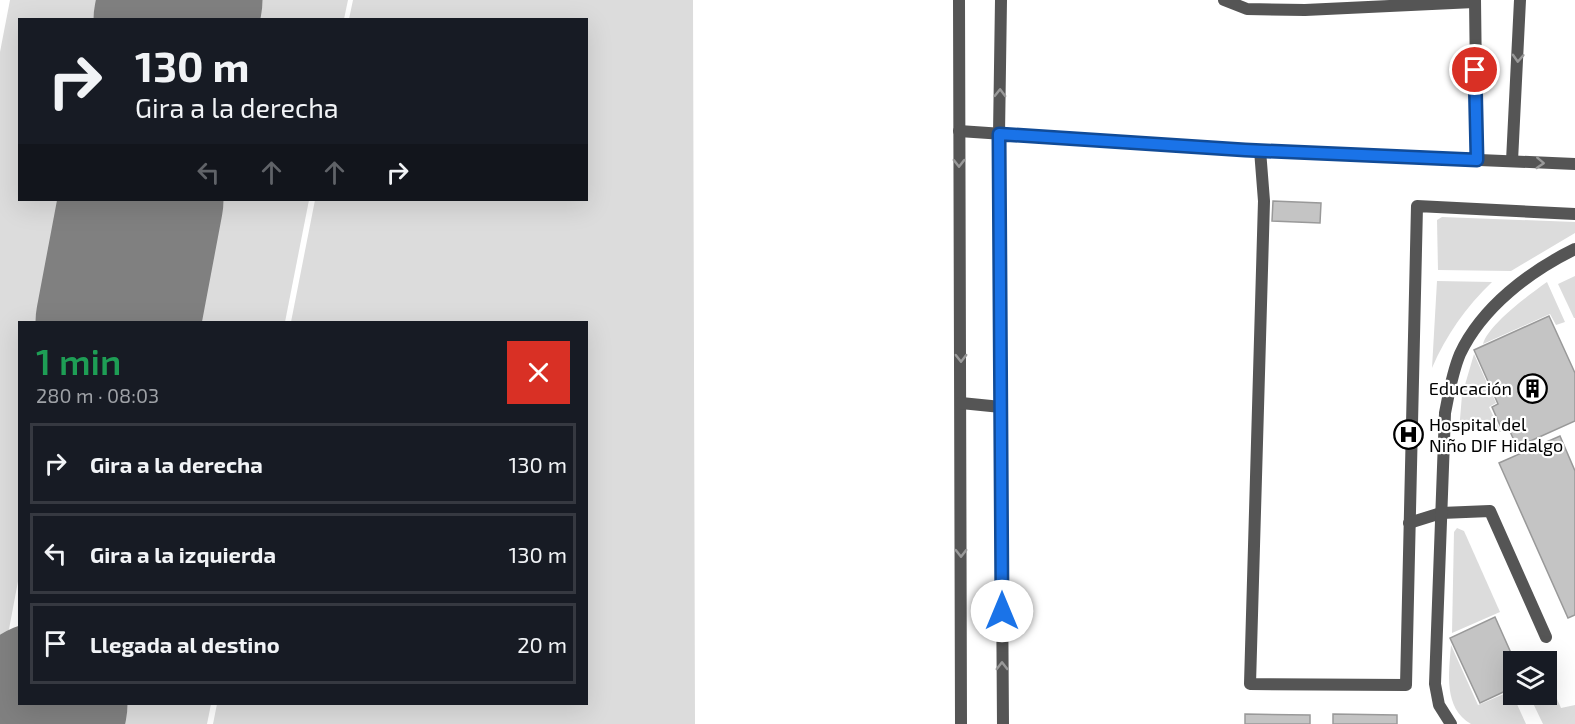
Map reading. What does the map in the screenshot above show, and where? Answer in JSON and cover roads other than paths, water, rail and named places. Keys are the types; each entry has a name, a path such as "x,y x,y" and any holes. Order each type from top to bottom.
{"street":[{"path":"959,0 961,724"},
{"path":"1001,0 999,134 1003,724"},
{"path":"1224,0 1247,9 1305,10 1474,1 1477,160"},
{"path":"1512,161 1521,0"},
{"path":"959,131 1260,150 1575,164"},
{"path":"1260,150 1263,212 1250,684 1406,685 1417,206 1575,214"},
{"path":"1450,724 1439,705 1435,684 1445,413 1451,382 1460,354 1474,331 1495,306 1546,264 1575,249"},
{"path":"961,403 1001,407"},
{"path":"1409,523 1441,513 1490,511 1546,637"}],"place":[{"name":"Educación","path":"1533,389"},
{"name":"Hospital del Niño DIF Hidalgo","path":"1408,435"}]}
